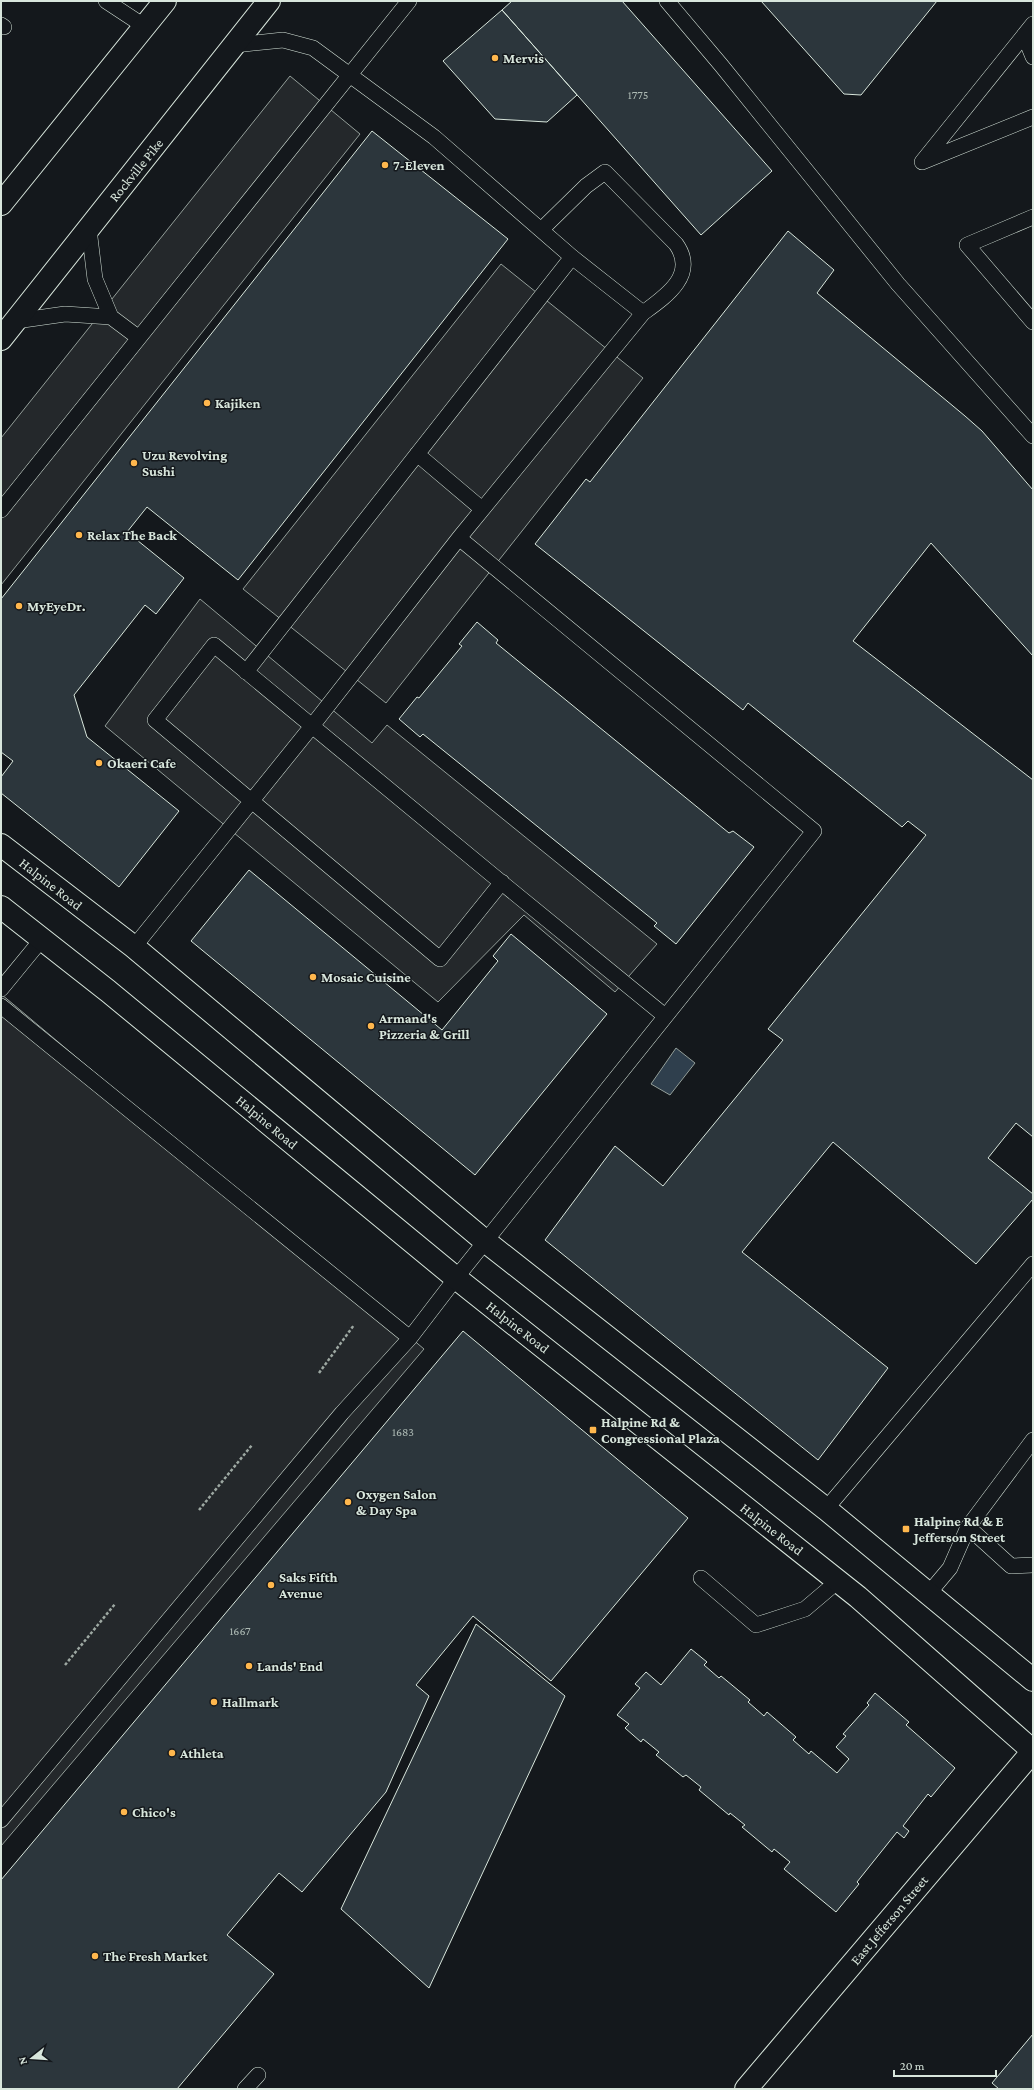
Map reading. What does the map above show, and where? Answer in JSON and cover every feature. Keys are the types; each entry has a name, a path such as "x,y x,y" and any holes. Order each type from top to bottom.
{"street":[{"path":"1,204 165,1"},
{"name":"Rockville Pike","path":"1,339 270,1"},
{"name":"Halpine Road","path":"1,845 134,947 485,1241 826,1509 1033,1680"},
{"name":"Halpine Road","path":"1,907 108,991 456,1278 838,1581 1033,1751"},
{"name":"East Jefferson Street","path":"746,2089 1033,1751"}],"lane":[{"path":"106,1 144,26"},
{"path":"1,510 409,1"},
{"path":"667,1 722,65 898,284 1033,436"},
{"path":"1028,29 1033,57"},
{"path":"1028,29 922,162 1033,117"},
{"path":"235,45 283,40 313,48 434,138 572,257 643,313"},
{"path":"134,947 253,801 459,538 643,313 668,295 681,278 684,262 682,252 676,244 605,172 586,186 541,230"},
{"path":"1033,218 967,246 1033,322"},
{"path":"89,229 95,279 111,317 139,338"},
{"path":"246,672 572,257"},
{"path":"16,321 64,314 111,317"},
{"path":"417,454 482,510"},
{"path":"1,1820 342,1413 410,1338 485,1241 814,831 459,538"},
{"path":"502,882 440,959 155,720 214,645 665,1016"},
{"path":"1,989 42,940"},
{"path":"1,1006 410,1338"},
{"path":"826,1509 1033,1264"},
{"path":"928,1593 950,1568 968,1527 1033,1440"},
{"path":"968,1527 1011,1566 1033,1565"},
{"path":"701,1578 756,1625 804,1609 838,1581"},
{"path":"245,2089 258,2075"}],"path":[{"path":"319,1373 369,1305"},
{"path":"199,1510 252,1446"},
{"path":"65,1665 116,1604"}],"shaded area":[{"path":"290,76 360,134 1,585 1,438"},
{"path":"501,264 643,378 386,703 243,589"},
{"path":"200,599 372,743 387,725 657,944 615,992 524,915 438,1002 105,726"},
{"path":"1,994 424,1349 1,1846"}],"water":[{"path":"676,1048 695,1063 670,1095 651,1084"}],"building":[{"path":"512,1 622,1 772,171 701,235 502,10"},
{"path":"761,1 937,1 861,95 844,94"},
{"path":"502,10 577,95 547,122 495,119 443,61"},
{"path":"372,131 508,239 238,580 147,507 127,532 184,578 156,614 145,605 74,695 87,737 179,811 119,887 1,793 1,777 13,761 1,752 1,599"},
{"path":"788,231 834,270 817,293 982,431 1033,490 1033,656 931,543 853,641 1033,780 1033,1137 1016,1123 988,1158 1033,1194 1033,1199 976,1264 833,1142 742,1252 888,1368 818,1460 545,1240 615,1146 663,1186 783,1040 768,1029 926,835 908,821 902,827 748,703 743,710 535,544 586,479 590,482"},
{"path":"477,622 498,640 496,643 729,833 733,831 754,847 676,944 654,926 657,923 423,734 420,737 399,719 417,697 419,698 462,646 459,644"},
{"path":"249,870 442,1030 498,961 493,956 511,934 607,1014 475,1175 191,941"},
{"path":"463,1331 688,1518 551,1681 473,1616 416,1685 429,1696 386,1792 302,1892 279,1873 227,1935 274,1974 177,2089 1,2089 1,1880"},
{"path":"476,1624 565,1696 429,1988 341,1909"},
{"path":"691,1649 707,1662 704,1665 719,1678 721,1676 750,1700 748,1702 764,1716 767,1712 796,1737 793,1740 809,1754 811,1751 837,1773 849,1759 836,1747 846,1736 843,1734 869,1705 867,1703 875,1693 909,1722 906,1725 955,1768 931,1797 928,1794 903,1826 909,1831 904,1838 897,1832 857,1882 859,1884 836,1912 784,1869 790,1862 774,1849 772,1852 742,1827 745,1825 730,1813 729,1815 699,1790 701,1787 686,1775 683,1777 656,1755 659,1752 643,1739 641,1742 625,1728 629,1724 617,1715 640,1688 635,1684 646,1672 661,1685"},
{"path":"1033,2034 1033,2089 999,2089 992,2083"}],"place":[{"name":"Mervis","path":"495,58"},
{"name":"7-Eleven","path":"385,165"},
{"name":"Kajiken","path":"207,403"},
{"name":"Uzu Revolving Sushi","path":"134,463"},
{"name":"Relax The Back","path":"79,535"},
{"name":"MyEyeDr.","path":"19,606"},
{"name":"Okaeri Cafe","path":"99,763"},
{"name":"Mosaic Cuisine","path":"313,977"},
{"name":"Armand's Pizzeria & Grill","path":"371,1026"},
{"name":"Halpine Rd & Congressional Plaza","path":"593,1430"},
{"name":"Oxygen Salon & Day Spa","path":"348,1502"},
{"name":"Halpine Rd & E Jefferson Street","path":"906,1529"},
{"name":"Saks Fifth Avenue","path":"271,1585"},
{"name":"Lands' End","path":"249,1666"},
{"name":"Hallmark","path":"214,1702"},
{"name":"Athleta","path":"172,1753"},
{"name":"Chico's","path":"124,1812"},
{"name":"The Fresh Market","path":"95,1956"}]}
